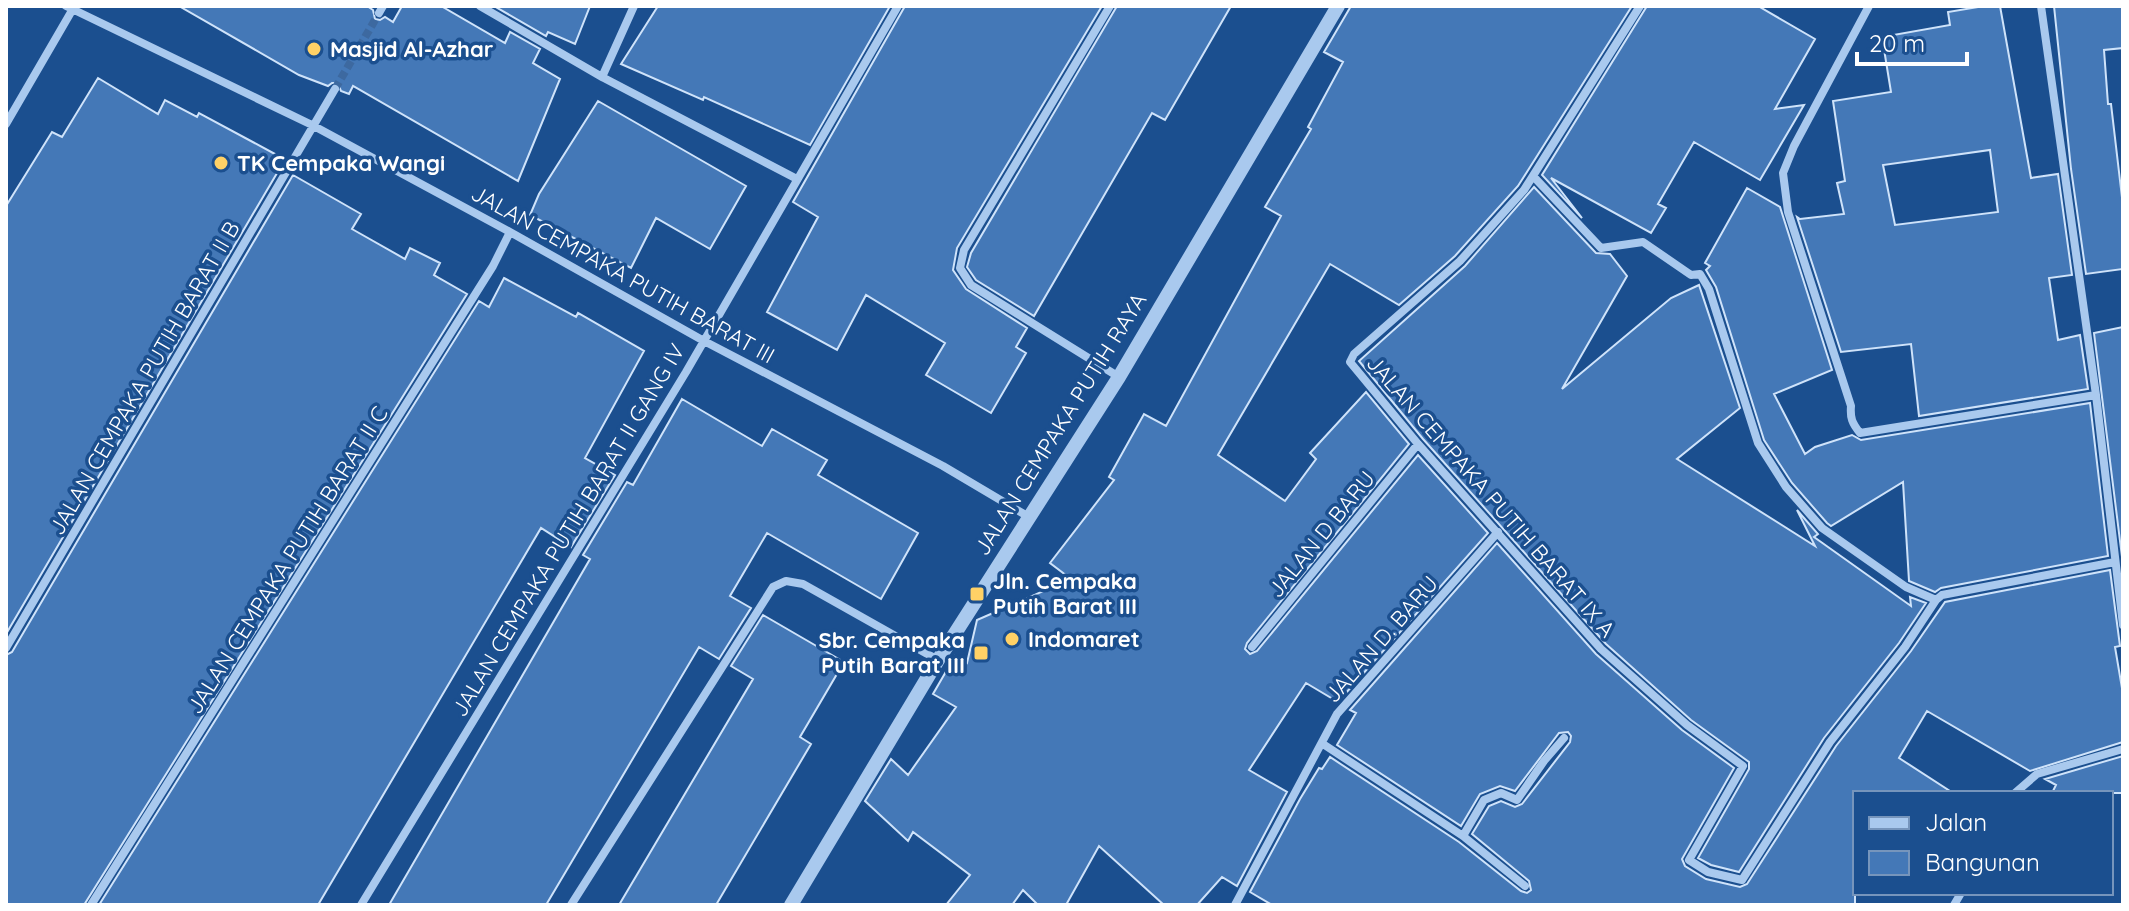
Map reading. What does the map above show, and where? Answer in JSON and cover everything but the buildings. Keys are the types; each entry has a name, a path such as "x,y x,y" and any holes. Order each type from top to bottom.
{"street":[{"path":"480,6 602,77 797,179"},
{"path":"602,77 634,6"},
{"name":"JALAN CEMPAKA PUTIH BARAT II GANG IV","path":"361,905 704,341 898,6"},
{"path":"1110,6 964,250 960,268 971,285 1119,377"},
{"name":"JALAN CEMPAKA PUTIH RAYA","path":"791,905 938,660 1119,377 1338,6"},
{"name":"JALAN CEMPAKA PUTIH BARAT IX A","path":"1640,6 1533,176 1460,261 1351,358 1352,368 1601,649 1713,747 1743,766 1689,860 1708,872 1742,880 1823,752 1905,647 1939,597"},
{"path":"1869,6 1794,146 1783,173 1788,212 1851,406 1853,425 1860,433 2096,395"},
{"path":"2041,6 2096,395 2123,625"},
{"path":"6,124 71,8"},
{"name":"JALAN CEMPAKA PUTIH BARAT III","path":"71,8 312,125 704,341 943,466 1029,517"},
{"name":"JALAN CEMPAKA PUTIH BARAT II B","path":"6,648 335,89"},
{"path":"1533,176 1601,248 1643,242 1691,275 1700,274 1709,289 1758,443 1786,487 1822,528 1906,587 1939,597 2115,562"},
{"name":"JALAN CEMPAKA PUTIH BARAT II C","path":"91,905 485,279 510,232"},
{"name":"JALAN D BARU","path":"1252,647 1418,444"},
{"name":"JALAN D. BARU","path":"1235,905 1337,714 1498,532"},
{"path":"571,905 773,587 786,581 803,584 938,660"},
{"path":"1463,836 1484,800 1501,793 1517,800 1564,738"},
{"path":"1323,744 1463,836 1525,886"},
{"path":"2017,791 2037,774 2123,749"}],"tunnel":[{"path":"335,89 379,13"}],"place":[{"name":"Masjid Al-Azhar","path":"314,49"},
{"name":"TK Cempaka Wangi","path":"221,163"},
{"name":"Jln. Cempaka Putih Barat III","path":"977,594"},
{"name":"Indomaret","path":"1012,639"},
{"name":"Sbr. Cempaka Putih Barat III","path":"981,653"}]}
